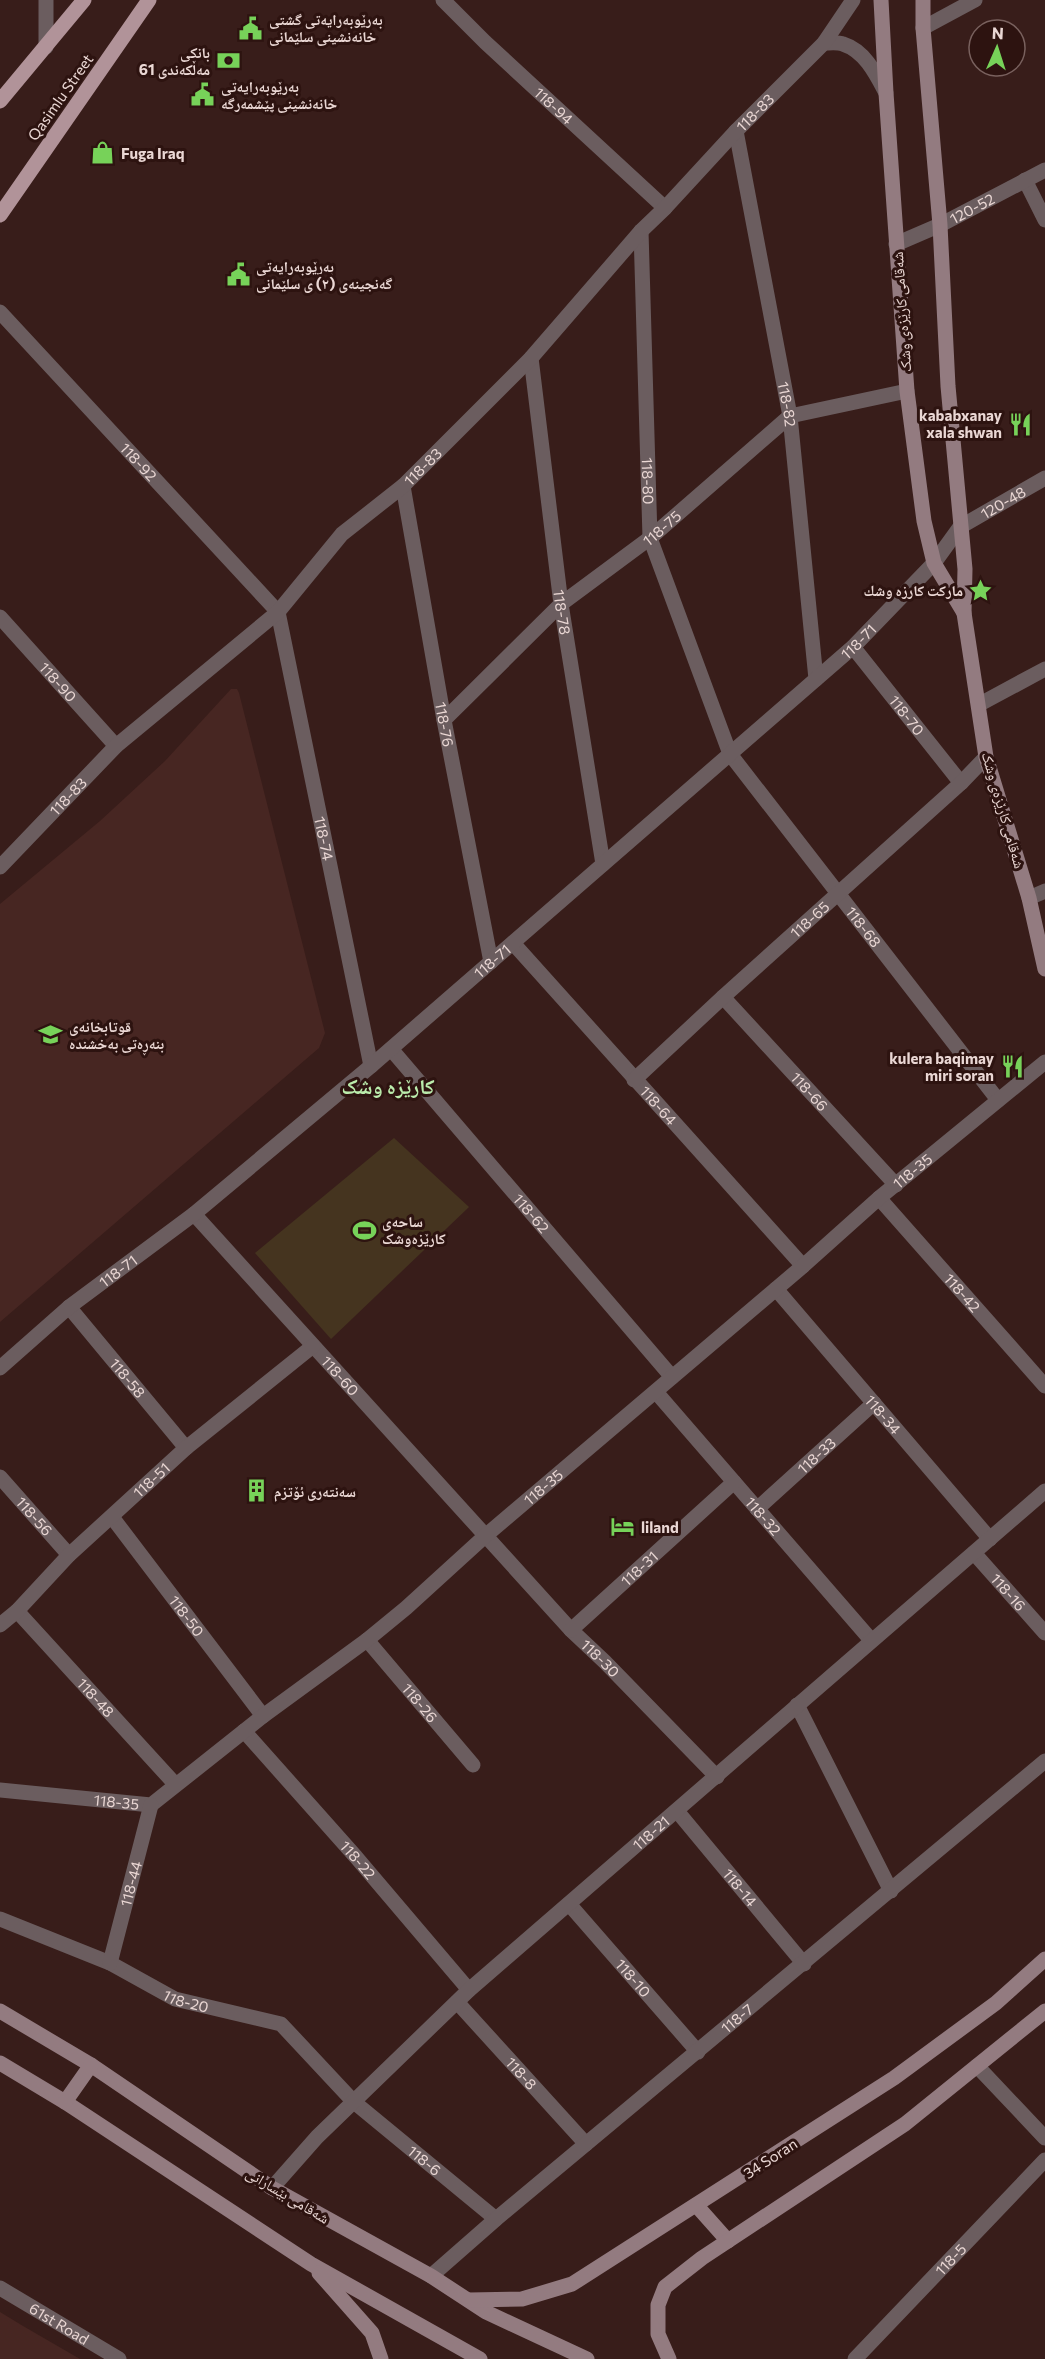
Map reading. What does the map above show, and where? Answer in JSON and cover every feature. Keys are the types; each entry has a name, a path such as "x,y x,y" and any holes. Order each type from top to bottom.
{"main road":[{"path":"0,101 84,0"},
{"name":"شەقامی کارێزەی وشک","path":"881,0 907,391 924,521 934,563 964,613"},
{"name":"شەقامی کارێزەی وشک","path":"923,0 922,28 940,225 948,386 965,569 964,613 980,704 986,757 1039,894 1045,969"},
{"name":"Qasimlu Street","path":"0,215 149,2"},
{"name":"34 Soran","path":"469,2300 522,2299 572,2284 894,2078 996,2003 1045,1959"},
{"name":"شەقامی بێسارانی","path":"0,2011 91,2065 272,2188 431,2276 486,2312 587,2359"},
{"path":"669,2359 658,2334 658,2305 665,2287 702,2258 905,2124 1045,2011"},
{"path":"0,2063 65,2102 311,2264 480,2359"},
{"path":"65,2102 91,2065"},
{"path":"696,2205 728,2241"},
{"path":"311,2264 372,2333 381,2359"}],"street":[{"path":"46,0 46,47"},
{"name":"118-94","path":"443,0 485,42 665,208"},
{"name":"118-83","path":"0,867 116,746 278,612 342,534 404,486 531,358 641,231 824,43 854,0"},
{"path":"922,28 975,0"},
{"path":"824,43 843,44 861,55 874,71 886,93"},
{"name":"118-82","path":"736,131 789,416 816,679"},
{"name":"120-52","path":"896,244 940,225 1045,170"},
{"path":"1025,180 1045,220"},
{"name":"118-80","path":"641,231 650,538 730,754"},
{"name":"118-92","path":"0,312 278,612"},
{"name":"118-78","path":"531,358 561,604 603,864"},
{"name":"118-75","path":"444,720 561,604 650,538 789,416 907,391"},
{"name":"120-48","path":"960,527 1045,478"},
{"name":"118-76","path":"404,486 444,720 490,962"},
{"name":"118-71","path":"0,1368 69,1307 194,1214 371,1066 853,647 934,563 960,527"},
{"name":"118-74","path":"278,612 371,1066"},
{"name":"118-90","path":"0,616 116,746"},
{"name":"118-70","path":"853,647 961,783"},
{"path":"980,704 1045,669"},
{"name":"118-68","path":"730,754 998,1100"},
{"name":"118-65","path":"634,1080 961,783 986,757"},
{"name":"118-64","path":"513,943 803,1266"},
{"name":"118-66","path":"723,997 896,1185"},
{"name":"118-62","path":"391,1049 672,1377"},
{"name":"118-35","path":"0,1790 150,1805 406,1608 484,1537 803,1266 879,1198 1045,1062"},
{"name":"118-42","path":"879,1198 1045,1386"},
{"name":"118-60","path":"194,1214 484,1537"},
{"name":"118-34","path":"776,1288 990,1539"},
{"name":"118-58","path":"69,1307 186,1448"},
{"name":"118-51","path":"0,1625 17,1611 69,1555 186,1448 313,1346"},
{"name":"118-32","path":"656,1392 871,1640"},
{"name":"118-33","path":"758,1509 874,1403"},
{"name":"118-56","path":"0,1477 69,1555"},
{"name":"118-31","path":"571,1630 734,1482"},
{"name":"118-21","path":"272,2188 317,2137 469,1990 1045,1491"},
{"name":"118-50","path":"112,1517 263,1716"},
{"name":"118-30","path":"484,1537 571,1630 717,1777"},
{"name":"118-16","path":"974,1553 1045,1632"},
{"name":"118-48","path":"17,1611 175,1784"},
{"name":"118-26","path":"367,1640 473,1766"},
{"path":"797,1705 891,1891"},
{"name":"118-22","path":"244,1731 356,1857 469,1990"},
{"name":"118-7","path":"431,2276 496,2219 1045,1761"},
{"name":"118-44","path":"110,1963 150,1805"},
{"name":"118-14","path":"676,1811 804,1964"},
{"name":"118-10","path":"568,1904 698,2052"},
{"name":"118-20","path":"0,1919 110,1963 175,1999 281,2024 354,2102"},
{"name":"118-8","path":"457,2002 586,2144"},
{"path":"977,2066 1045,2138"},
{"name":"118-6","path":"354,2102 496,2219"},
{"name":"118-5","path":"855,2359 1045,2160"},
{"name":"61st Road","path":"0,2288 119,2359"}],"shaded area":[{"path":"231,689 237,689 239,693 325,1033 319,1048 0,1322 0,904 100,821 165,761"},
{"name":"ساحه‌ی کارێزه‌وشک","path":"394,1138 469,1207 331,1339 255,1253"},
{"path":"0,2312 23,2326 80,2359 0,2359"}],"place":[{"name":"بەرێوبەرایەتی گشتی خانەنشینی سلێمانی","path":"251,28"},
{"name":"بانکی مەڵکەندی 61","path":"228,61"},
{"name":"بەرێوبەرایەتی خانەنشینی پێشمەرگە","path":"203,95"},
{"name":"Fuga Iraq","path":"103,153"},
{"name":"بەڕێوبەرایەتی گەنجینەی (۲) ی سلێمانی","path":"238,275"},
{"name":"kababxanay xala shwan","path":"1020,424"},
{"name":"ماركت كارزه وشك","path":"981,590"},
{"name":"قوتابخانەی بنەڕەتی بەخشندە","path":"51,1035"},
{"name":"kulera baqimay miri soran","path":"1012,1067"},
{"name":"ساحه‌ی کارێزه‌وشک","path":"364,1230"},
{"name":"سەنتەری ئۆتزم","path":"256,1491"},
{"name":"liland","path":"623,1527"}],"district":[{"name":"کارێزە وشک","path":"388,1085"}]}
